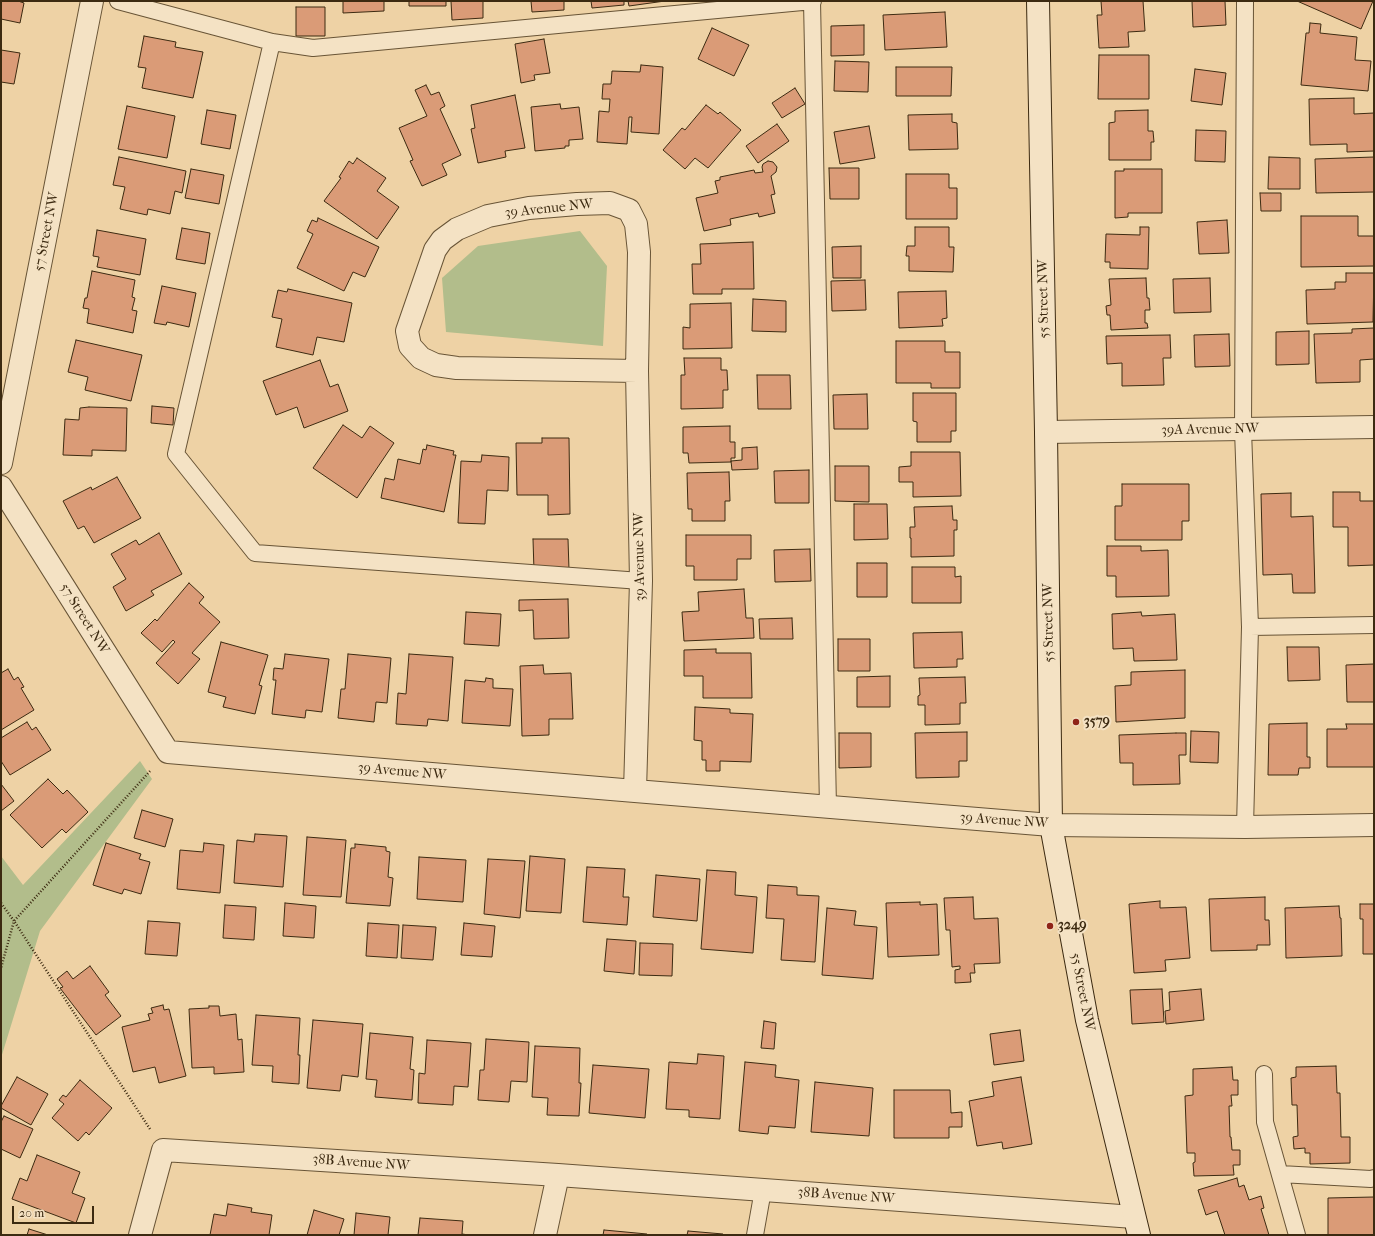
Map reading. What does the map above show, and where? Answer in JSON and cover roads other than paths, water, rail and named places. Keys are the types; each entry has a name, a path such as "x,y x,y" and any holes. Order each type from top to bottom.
{"street":[{"name":"57 Street NW","path":"1,463 92,1"},
{"name":"55 Street NW","path":"1038,1 1046,432 1051,825 1087,1020 1136,1226"},
{"name":"39 Avenue NW","path":"635,791 641,581 637,371 639,252 636,224 629,210 610,203 529,208 488,216 457,229 442,240 435,250 407,331 410,346 421,358 436,365 457,368 637,371"},
{"name":"39A Avenue NW","path":"1046,432 1374,428"},
{"name":"57 Street NW","path":"1,487 168,752"},
{"name":"39 Avenue NW","path":"168,752 1051,825 1245,827 1374,825"},
{"name":"38B Avenue NW","path":"140,1235 164,1150 558,1175 763,1190 1136,1226"},
{"path":"545,1235 558,1175"}],"lane":[{"path":"118,1 272,42 313,48 812,1 828,807"},
{"path":"1245,1 1243,430 1250,627 1245,827"},
{"path":"272,42 176,454 255,553 641,581"},
{"path":"1250,627 1374,625"},
{"path":"1264,1074 1265,1122 1297,1235"},
{"path":"1280,1174 1374,1178"},
{"path":"755,1235 763,1190"}],"place":[{"name":"3579","path":"1076,722"},
{"name":"3249","path":"1050,926"}]}
